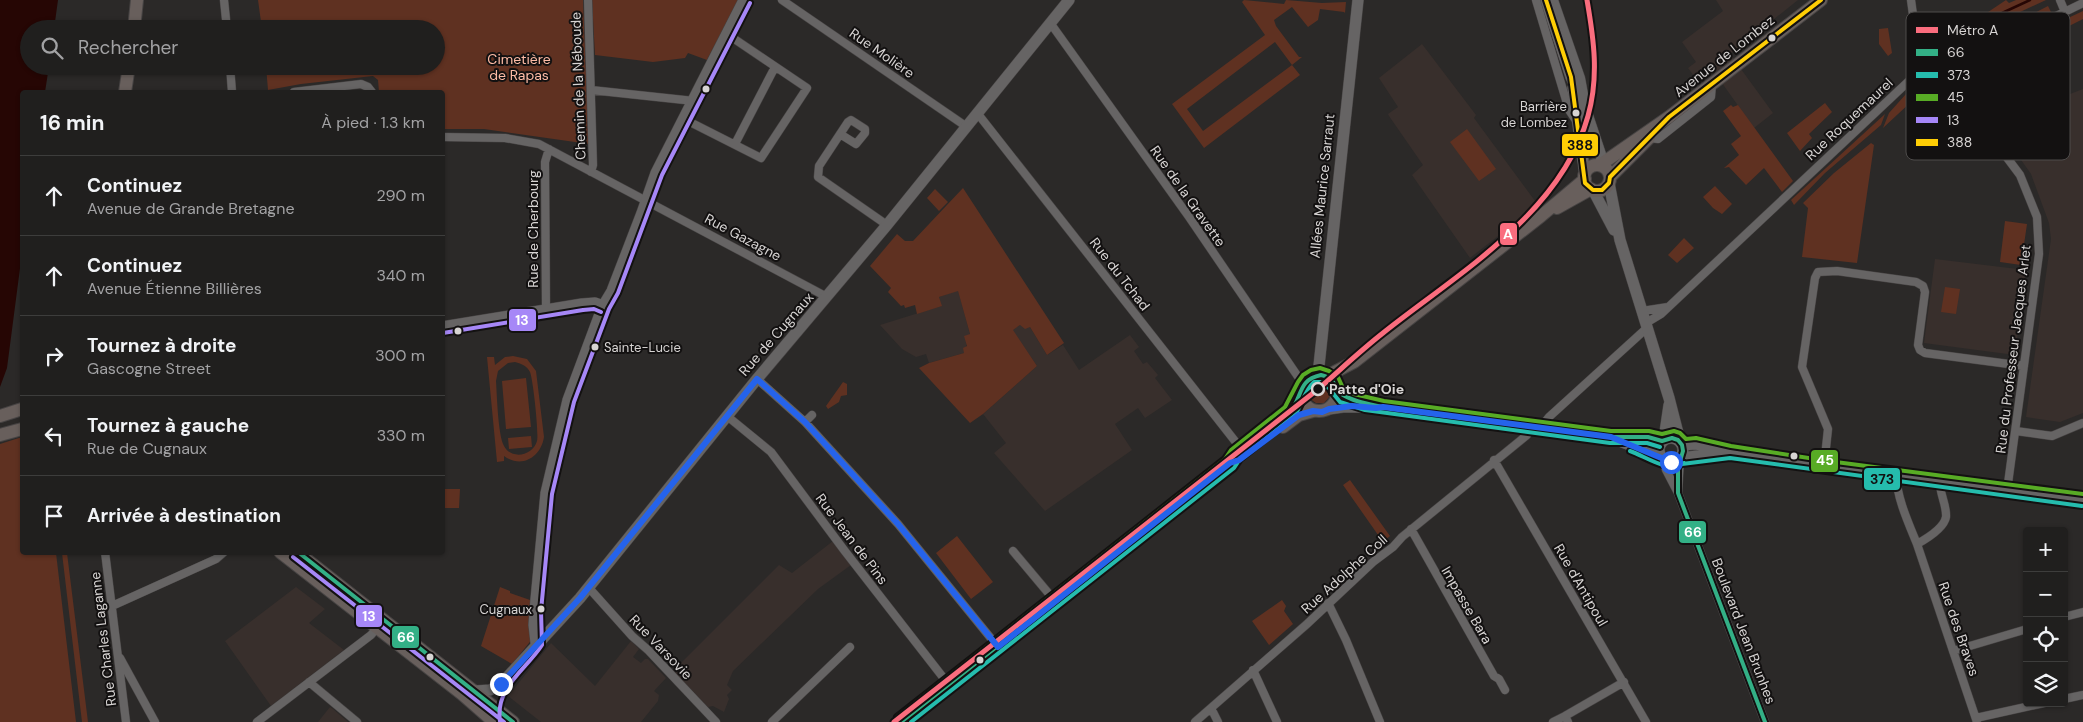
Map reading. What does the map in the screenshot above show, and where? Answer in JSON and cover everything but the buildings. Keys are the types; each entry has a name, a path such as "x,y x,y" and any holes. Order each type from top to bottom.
{"main road":[{"path":"127,20 129,0"},
{"path":"135,20 137,0"},
{"name":"Avenue de Lombez","path":"1606,171 1669,117 1821,0"},
{"path":"119,90 121,75"},
{"path":"125,90 128,75"},
{"name":"Avenue de Lombez","path":"1606,171 1649,138 1669,117"},
{"path":"906,721 1230,463 1242,450 1290,412 1307,379 1322,376 1354,362 1541,216 1588,183 1590,167 1606,171 1602,190 1588,183"},
{"path":"1230,463 1239,460 1291,420 1304,413 1322,412 1329,409 1336,402 1338,391 1354,362"},
{"path":"1322,376 1334,382 1338,391"},
{"path":"1302,389 1305,405 1313,411"},
{"path":"0,416 20,410"},
{"path":"0,435 20,429"},
{"path":"284,555 376,629 456,689 493,722"},
{"path":"301,555 513,722"}],"street":[{"path":"224,0 226,20"},
{"name":"Chemin de la Néboude","path":"588,0 593,165 591,172"},
{"path":"536,643 535,610 546,493 568,400 603,306 612,291 665,153 744,0"},
{"name":"Rue Molière","path":"782,0 967,127"},
{"name":"Rue de Cugnaux","path":"492,704 501,684 536,643 553,629 588,588 757,379 887,226 1069,0"},
{"name":"Allées Maurice Sarraut","path":"1322,376 1358,0"},
{"path":"1536,0 1570,110 1577,121"},
{"path":"1546,0 1571,76 1584,105 1606,171 1620,240 1670,398 1681,443 1683,455 1680,458"},
{"path":"1554,0 1581,78 1586,99 1584,105"},
{"path":"2060,0 2065,12"},
{"name":"Rue Roquemaurel","path":"2065,12 2083,4"},
{"name":"Rue de la Gravette","path":"1051,24 1184,211 1302,389"},
{"path":"684,118 761,158 807,88 728,34"},
{"path":"736,144 774,67"},
{"path":"231,75 232,90"},
{"path":"1571,76 1588,183 1620,240"},
{"path":"310,90 360,84 370,90"},
{"path":"1649,138 1658,139 1711,97 1712,84"},
{"name":"Rue Roquemaurel","path":"1543,429 1549,417 1906,84"},
{"path":"591,90 694,100"},
{"name":"Rue du Tchad","path":"978,114 1242,450"},
{"path":"840,134 819,166 818,177 887,226"},
{"name":"Rue Gazagne","path":"445,137 530,141 549,149 827,297"},
{"name":"Rue de Cherbourg","path":"546,309 545,162 549,149"},
{"name":"Rue du Professeur Jacques Arlet","path":"2007,491 2039,254 2038,229 2034,206 2020,175 2009,160"},
{"path":"1824,466 1829,434 1802,367 1815,278 1818,272 1823,270 1916,282 1923,286 1925,292 1918,345 1920,350 1925,353 2024,366"},
{"path":"445,326 582,304 595,303 603,306"},
{"path":"1642,311 1668,306"},
{"path":"757,379 783,398 898,524 998,647"},
{"path":"1338,391 1352,400 1383,407 1611,437 1663,440 1673,437 1681,443 1695,444 1730,452 2083,500"},
{"path":"1662,458 1658,450 1663,440 1670,398"},
{"path":"1329,409 1383,407"},
{"path":"805,422 812,414"},
{"name":"Rue Jean de Pins","path":"727,416 771,452 949,685"},
{"path":"2016,431 2052,436 2083,423"},
{"name":"Rue Adolphe Coll","path":"1195,722 1411,530 1511,446 1527,435 1524,427"},
{"path":"1611,437 1671,462 1680,458 1730,452"},
{"name":"Boulevard Jean Brunhes","path":"1662,458 1678,493 1765,722"},
{"name":"Boulevard Jean Brunhes","path":"1678,493 1680,458"},
{"name":"Rue d'Antipoul","path":"1494,460 1646,722"},
{"name":"Rue des Braves","path":"1896,475 1896,486 1976,720"},
{"path":"1917,544 1944,522 1946,516 1939,489 1940,481"},
{"name":"Impasse Bara","path":"1411,530 1489,667 1505,690"},
{"path":"1013,551 1055,601"},
{"name":"Rue Charles Laganne","path":"105,555 126,722"},
{"path":"112,606 216,559 221,555"},
{"name":"Rue Varsovie","path":"588,588 716,722"},
{"path":"1328,603 1346,640 1380,722"},
{"path":"2068,616 2083,612"},
{"path":"257,722 376,629"},
{"path":"1953,651 2023,630"},
{"path":"772,722 850,647"},
{"path":"118,654 155,722"},
{"path":"1253,670 1277,722"},
{"path":"310,682 357,722"},
{"path":"1553,722 1566,719 1624,682"},
{"path":"476,691 490,690 501,684"},
{"path":"2068,698 2083,695"},
{"path":"492,704 493,722"},
{"path":"1976,720 2028,707"},
{"path":"1211,708 1218,722"}],"shaded area":[{"path":"0,0 58,0 55,20 20,20 20,75 48,75 45,90 20,90 20,268 7,368 0,387"},
{"path":"1716,0 1798,0 1730,54 1773,113 1754,128 1712,69 1697,80 1688,68 1696,62 1682,42 1723,11"},
{"path":"1422,44 1476,115 1474,118 1538,205 1470,258 1412,175 1423,165 1389,116 1388,114 1398,107 1379,78"},
{"path":"2083,89 2083,413 2060,422 2026,417 2051,239 2049,223 2031,174 2021,160 2070,160 2070,94"},
{"path":"1935,259 2026,270 2015,355 1924,343"},
{"path":"958,290 970,334 964,353 929,363 926,354 916,357 902,349 880,325 941,306 939,297"},
{"path":"1020,325 1030,327 1047,355 1063,345 1079,370 1130,335 1139,347 1134,351 1143,364 1147,362 1158,375 1155,378 1172,400 1145,418 1138,408 1115,424 1132,450 1045,511 994,453 1006,443 983,414 1037,366 1012,330"},
{"path":"833,541 851,565 818,589 733,671 727,685 732,690 727,695 729,699 724,712 713,706 708,707 673,671 779,565 792,573"},
{"path":"296,587 325,609 309,623 344,650 271,706 225,641"},
{"path":"631,641 639,649 633,657 641,663 648,659 666,678 654,691 659,695 658,701 641,722 541,722 508,696 551,643 595,686"},
{"path":"330,707 333,709 348,722 318,722"}],"green space":[{"name":"Cimetière de Rapas","path":"258,0 583,0 589,144 484,129 445,129 445,90 379,90 378,80 373,76 301,84 268,90 267,75 445,75 445,20 261,20"},
{"path":"592,0 738,0 707,60 688,53 685,58 653,62 595,55"},
{"path":"1244,0 1284,4 1286,0 1322,3 1346,2 1345,13 1320,9 1318,20 1308,27 1292,7 1274,20 1276,26 1299,57 1302,57 1292,65 1300,75 1204,148 1172,104 1265,35 1242,2","holes":["1275,42 1292,65 1203,131 1187,109"]},
{"path":"2006,0 2009,3 2016,0 2046,0 2020,12 1988,12"},
{"path":"2048,6 2051,12 2036,12"},
{"path":"2083,11 2083,19 2070,26 2070,17"},
{"path":"1888,28 1892,53 1888,56 1879,44 1879,29"},
{"path":"1906,94 1906,107 1883,128 1889,113"},
{"path":"1825,103 1832,112 1809,134 1812,138 1800,151 1787,133"},
{"path":"1731,105 1733,107 1738,105 1793,181 1782,192 1764,168 1746,185 1729,167 1724,168 1739,155 1731,144 1741,136 1723,111"},
{"path":"1885,114 1881,125 1825,173 1794,205 1791,200"},
{"path":"1467,129 1496,169 1479,181 1450,142"},
{"path":"1871,143 1874,145 1857,263 1802,257 1808,208 1803,203 1834,173"},
{"path":"1715,186 1732,204 1722,214 1713,208 1703,197"},
{"path":"963,188 1064,343 1047,355 1030,327 1025,329 1020,325 1013,330 1037,366 983,414 970,423 919,368 929,363 964,353 963,348 967,346 964,336 970,334 958,291 939,297 942,306 917,314 915,305 905,308 904,305 901,306 888,292 891,288 870,266 897,234 905,241 913,241"},
{"path":"935,189 948,202 939,211 927,198"},
{"path":"2005,221 2027,224 2021,265 2000,262"},
{"path":"1684,238 1694,248 1677,263 1668,255"},
{"path":"1945,287 1960,289 1956,314 1941,312"},
{"path":"513,356 527,359 536,371 544,437 535,455 524,461 511,460 504,456 504,461 497,462 487,357 494,357 495,365 505,357","holes":["508,363 522,364 530,372 537,436 535,446 531,450 527,453 516,455 507,450 502,441 496,381 498,371"]},
{"path":"526,378 531,427 506,429 502,381"},
{"path":"843,382 847,384 847,395 841,396 839,402 828,409 826,406"},
{"path":"1322,382 1328,386 1330,396 1324,403 1316,403 1309,398 1310,388 1315,383"},
{"path":"531,436 532,447 509,449 508,438"},
{"path":"20,438 20,555 56,555 76,722 0,722 0,444"},
{"path":"1350,480 1390,536 1383,542 1343,485"},
{"path":"445,489 460,489 459,508 445,508"},
{"path":"957,536 993,582 971,599 936,553"},
{"path":"62,555 67,555 88,722 82,722"},
{"path":"500,587 510,591 510,593 530,600 533,638 512,664 481,646"},
{"path":"1282,600 1286,606 1284,611 1293,624 1269,645 1252,621"}],"waterway":[{"path":"2004,12 2030,0"}],"metro line":[{"name":"A","path":"894,722 1317,390 1374,340 1473,264 1531,212 1555,183 1574,151 1588,116 1593,87 1594,58 1587,0"}],"transit line":[{"name":"388","path":"1546,0 1571,77 1585,183 1593,190 1602,190 1609,183 1610,177"},
{"name":"388","path":"1610,177 1669,117 1821,0"},
{"name":"13","path":"500,721 502,698 513,680 542,645 541,611 552,494 574,402 609,309 618,293 662,175 750,3"},
{"name":"13","path":"445,333 583,310 594,309 601,312"},
{"name":"45","path":"897,717 1225,459 1231,450 1285,407 1303,375 1311,370 1320,368 1338,377 1343,388 1354,394 1384,401 1611,431 1649,431 1662,434 1674,431 1680,433 1686,439 1696,438 1731,446 1828,461 2083,494"},
{"name":"66","path":"901,722 1230,463 1235,455 1285,417 1294,406 1304,385 1313,377 1321,375 1330,379 1338,391 1350,399 1383,407 1611,437 1648,437 1662,441 1672,438 1678,440 1682,445 1683,451 1678,468 1678,493 1765,722"},
{"name":"373","path":"911,722 1234,468 1240,459 1294,416 1314,382 1324,382 1340,402 1365,410 1610,443 1647,443 1660,447"},
{"name":"373","path":"1630,451 1664,465 1677,466 1684,463"},
{"name":"373","path":"1682,464 1730,458 2082,506"},
{"name":"66","path":"302,555 513,722"},
{"name":"13","path":"293,557 504,722"}],"place":[{"name":"Barrière de Lombez","path":"1576,113"},
{"name":"Sainte-Lucie","path":"595,347"},
{"name":"Patte d'Oie","path":"1318,389"},
{"name":"Cugnaux","path":"541,609"}],"route":[{"path":"501,684 536,643 553,629 580,598 757,379 805,422 898,524 998,647 1230,463 1239,460 1291,420 1304,413 1322,412 1329,409 1352,406 1383,407 1611,437 1651,452 1671,462"}]}
